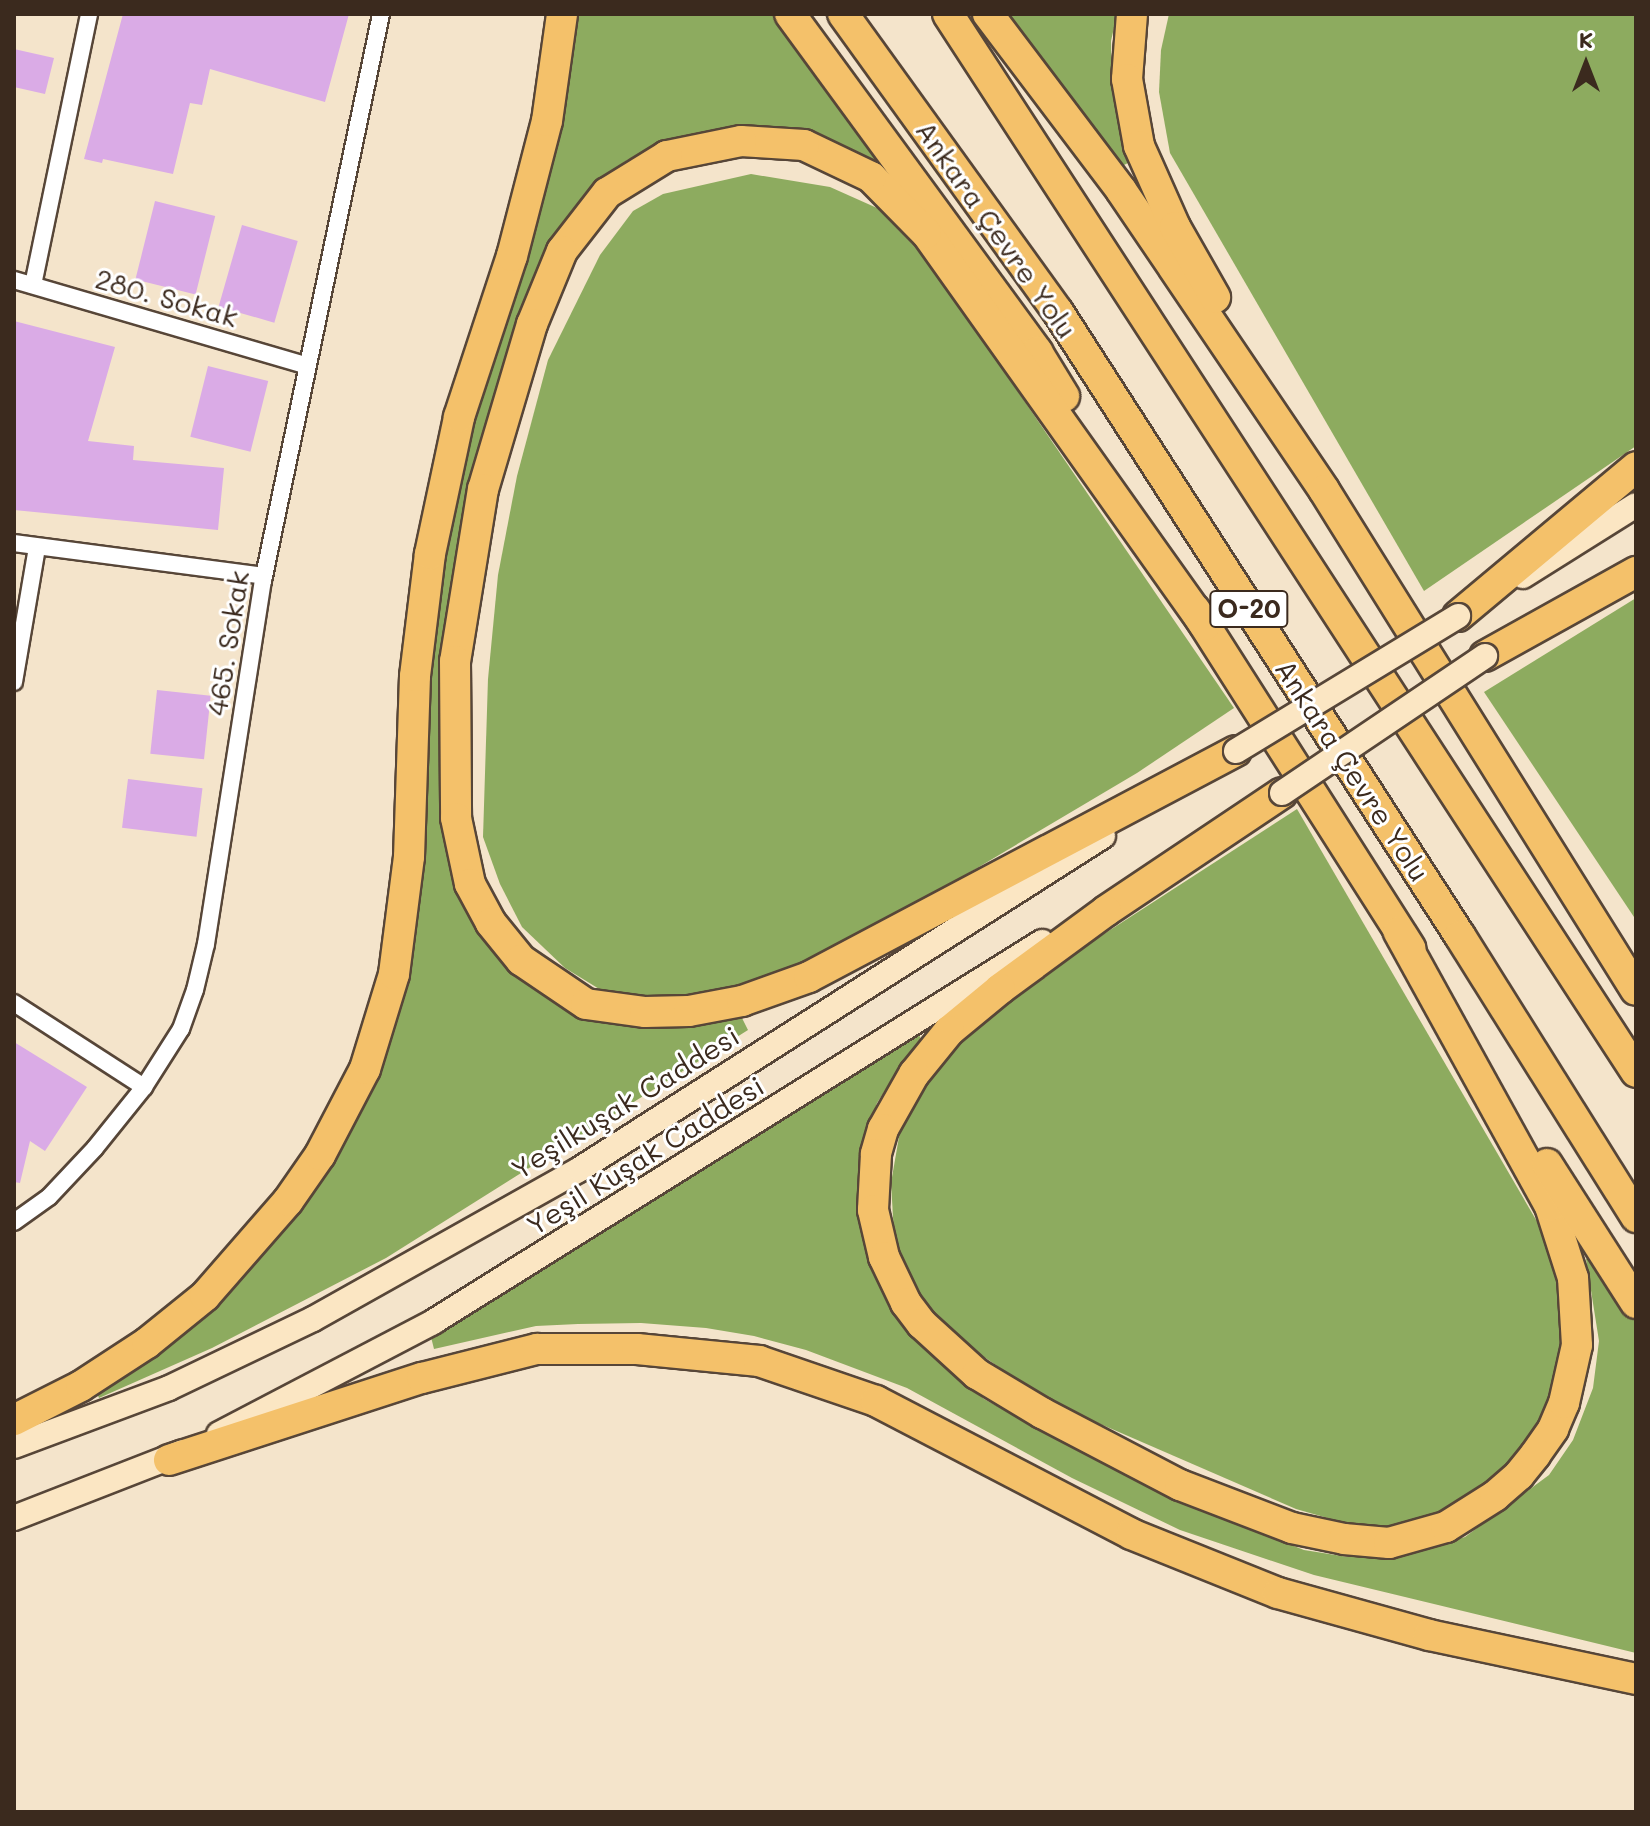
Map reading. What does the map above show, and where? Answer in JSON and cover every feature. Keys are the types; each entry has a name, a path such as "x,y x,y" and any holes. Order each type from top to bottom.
{"highway":[{"path":"14,1420 81,1386 147,1343 205,1296 288,1201 320,1155 365,1069 394,974 409,857 415,676 430,554 459,417 512,256 547,121 562,14"},
{"path":"790,14 1037,352 1205,625 1636,1303"},
{"name":"Ankara Çevre Yolu","path":"843,14 1058,312 1460,936 1636,1217"},
{"name":"O-20","path":"948,14 1636,1072"},
{"path":"988,14 1121,190 1324,490 1636,990"},
{"path":"1132,14 1127,79 1139,146 1175,227 1324,490"},
{"path":"1205,625 926,233 871,177 804,145 741,141 667,156 607,193 562,251 532,324 483,489 455,661 456,818 470,884 491,923 521,960 586,1004 645,1012 689,1011 742,1001 809,977 1236,751"},
{"path":"1458,616 1636,467"},
{"path":"1485,656 1636,572"},
{"path":"1483,742 1636,964"},
{"path":"1282,793 1106,911 1000,989 949,1031 914,1074 883,1129 875,1167 873,1210 889,1269 906,1303 922,1324 977,1374 1055,1420 1180,1485 1292,1528 1344,1539 1389,1543 1446,1527 1495,1496 1519,1475 1535,1455 1553,1429 1564,1403 1577,1345 1573,1278 1550,1206 1399,932"},
{"path":"169,1460 422,1378 537,1349 637,1349 759,1361 876,1401 1131,1534 1278,1593 1429,1635 1636,1679"}],"main road":[{"name":"Yeşilkuşak Caddesi","path":"14,1446 169,1388 243,1355 580,1169 1236,751 1636,505"},
{"name":"Yeşil Kuşak Caddesi","path":"14,1518 169,1460 433,1322 1282,793 1485,656 1636,563"}],"street":[{"path":"33,285 89,14"},
{"name":"465. Sokak","path":"14,1222 49,1197 95,1148 144,1087 181,1029 206,944 264,576 305,365 381,14"},
{"name":"280. Sokak","path":"14,280 305,365"},
{"path":"14,543 264,576"},
{"path":"14,682 37,548"},
{"path":"14,1003 144,1087"}],"green space":[{"path":"566,14 781,14 900,166 885,176 850,149 810,134 770,127 704,132 627,160 585,193 557,233 515,325 472,479 461,888 584,1012 738,1010 748,1030 386,1258 212,1348 99,1398 93,1384 229,1289 383,1052 438,533"},
{"path":"996,14 1117,14 1111,41 1112,94 1134,160 1114,170"},
{"path":"1169,14 1636,14 1636,446 1424,591 1170,153 1159,92 1161,50"},
{"path":"751,174 830,187 877,208 928,260 1234,708 1137,773 795,976 719,1002 609,995 565,968 522,927 500,884 483,837 488,679 498,575 517,476 548,360 600,255 633,211 663,194"},
{"path":"1636,598 1636,920 1484,692"},
{"path":"1297,809 1546,1237 1559,1290 1565,1344 1545,1427 1507,1473 1468,1503 1418,1526 1359,1527 1296,1509 1052,1403 931,1321 903,1274 894,1234 891,1183 900,1131 925,1082 973,1030 1070,956"},
{"path":"915,1027 923,1043 909,1053 877,1103 865,1138 897,1313 926,1350 984,1399 1078,1451 1181,1501 1304,1550 1348,1557 1389,1557 1430,1548 1465,1537 1549,1475 1573,1440 1593,1388 1599,1341 1586,1259 1600,1255 1636,1313 1636,1653 1314,1575 1180,1530 1072,1478 907,1388 806,1350 754,1336 706,1328 641,1323 578,1324 536,1326 434,1349 429,1329"}],"building":[{"path":"123,14 349,14 325,102 210,69 202,105 190,103 173,174 103,159 102,163 84,159"},
{"path":"14,49 54,58 45,94 14,87"},
{"path":"155,201 215,216 196,295 135,280"},
{"path":"242,225 298,241 274,323 219,307"},
{"path":"14,321 115,347 88,441 134,446 133,460 224,468 218,530 14,510"},
{"path":"208,366 268,381 250,452 190,437"},
{"path":"157,690 211,696 204,759 150,754"},
{"path":"128,779 202,788 196,837 122,828"},
{"path":"14,1042 87,1087 45,1151 30,1141 20,1183 14,1182"}]}
